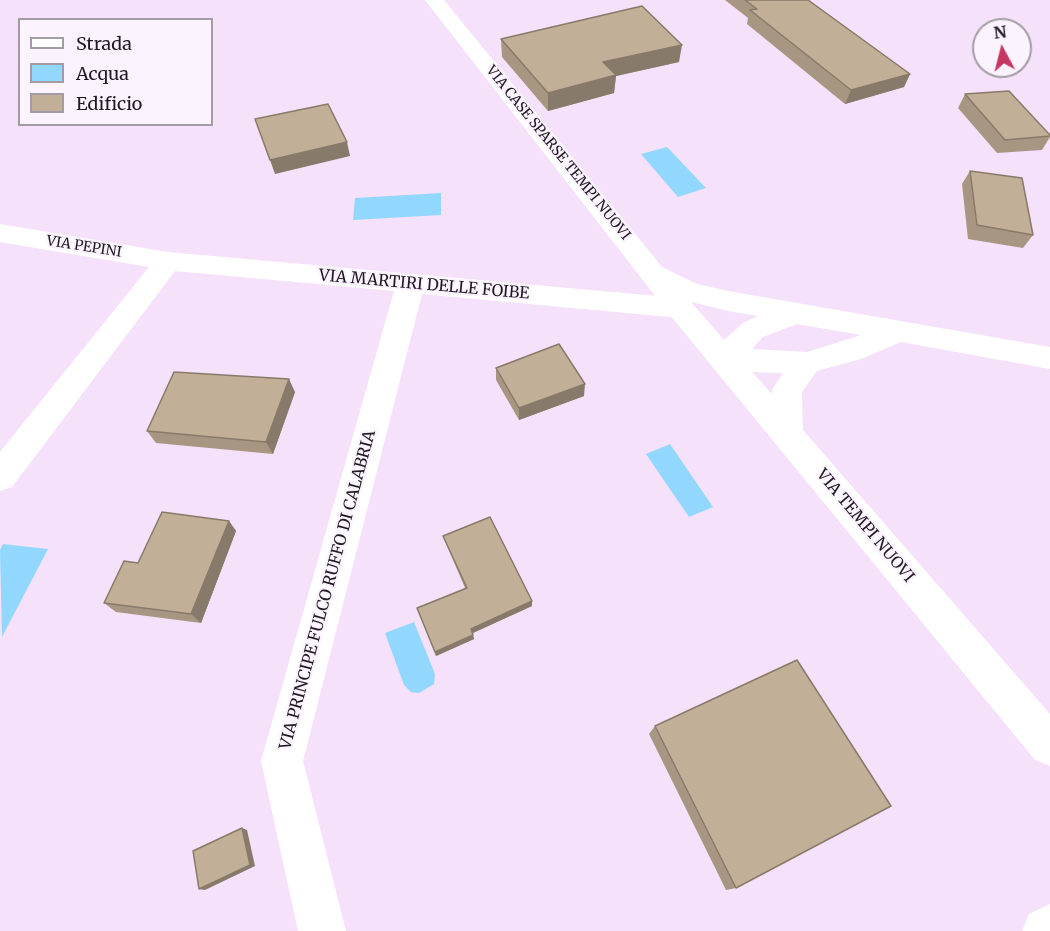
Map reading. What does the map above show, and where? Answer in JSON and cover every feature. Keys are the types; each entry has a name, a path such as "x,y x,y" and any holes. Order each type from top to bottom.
{"street":[{"name":"VIA CASE SPARSE TEMPI NUOVI","path":"434,0 680,308"},
{"name":"VIA PEPINI","path":"0,233 168,261"},
{"path":"0,477 168,261"},
{"name":"VIA MARTIRI DELLE FOIBE","path":"168,261 680,308"},
{"path":"655,274 689,292 793,314 1050,358"},
{"name":"VIA PRINCIPE FULCO RUFFO DI CALABRIA","path":"322,931 282,761 410,285"},
{"name":"VIA TEMPI NUOVI","path":"680,308 1050,745"},
{"path":"723,359 753,330 793,314"},
{"path":"723,359 807,363 851,351 897,332"},
{"path":"787,433 787,390 807,363"},
{"path":"1046,931 1050,928"}],"water":[{"path":"667,147 706,188 678,197 641,154"},
{"path":"441,193 441,215 353,220 355,198"},
{"path":"670,444 713,507 689,517 646,454"},
{"path":"3,544 48,549 2,637 0,550"},
{"path":"414,622 435,674 434,684 419,693 411,692 404,685 385,633"}],"building":[{"path":"745,0 808,0 910,74 851,90 750,10 757,9"},
{"path":"642,6 682,45 603,62 616,75 548,93 501,39"},
{"path":"1009,91 1050,136 1005,140 965,94"},
{"path":"328,104 347,142 270,160 255,119"},
{"path":"970,171 1022,178 1033,235 977,225"},
{"path":"559,344 585,384 519,408 496,368"},
{"path":"174,372 289,379 266,442 147,431"},
{"path":"162,512 229,521 191,614 104,603 124,561 138,563"},
{"path":"490,517 532,601 471,629 473,635 435,652 417,608 467,588 443,536"},
{"path":"797,660 891,806 736,888 655,726"},
{"path":"242,828 250,865 199,889 193,851"}]}
